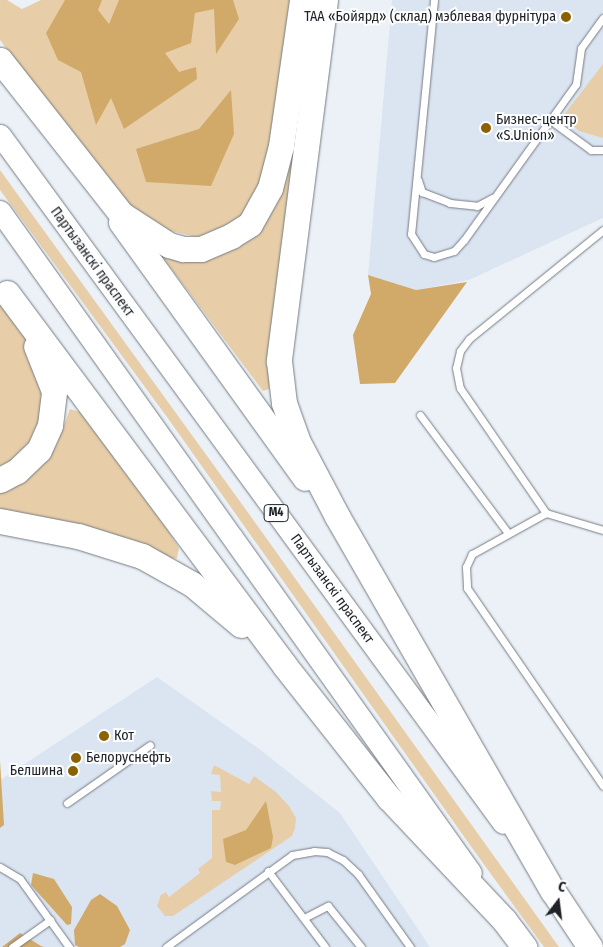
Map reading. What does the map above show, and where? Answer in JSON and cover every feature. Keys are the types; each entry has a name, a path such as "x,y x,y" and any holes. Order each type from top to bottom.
{"highway":[{"path":"0,60 110,202 153,237 183,249 201,249 231,236 255,216 277,169 302,0"},
{"path":"326,0 280,374 288,416 337,516 553,892"},
{"path":"53,130 281,448 337,516"},
{"path":"4,288 285,666 388,798 504,920 524,947"},
{"path":"0,480 17,471 39,450 55,407 50,376 4,288"},
{"path":"0,521 78,536 166,567 220,605 285,666"},
{"name":"Партызанскі праспект","path":"553,892 590,947"}],"main road":[{"name":"Партызанскі праспект","path":"0,135 553,892"},
{"path":"0,211 504,920"}],"lane":[{"path":"434,0 411,234 424,254 434,257 454,251 576,84 581,48 603,18"},
{"path":"550,120 591,150 603,150"},
{"path":"417,176 422,192 450,203 477,206 492,198"},
{"path":"603,230 469,338 460,351 456,368 460,388 546,513 603,530"},
{"path":"420,415 508,533"},
{"path":"546,513 472,554 466,567 466,588 603,786"},
{"path":"67,803 150,744"},
{"path":"166,947 292,855 314,851 327,852 344,860 358,874 410,947"},
{"path":"0,866 20,879 69,947"},
{"path":"268,871 325,947"},
{"path":"304,918 328,906 361,947"},
{"path":"12,947 50,920"}],"shaded area":[{"path":"0,0 7,0 22,9 41,0 294,0 271,161 248,214 212,233 196,237 163,229 136,213 104,179 0,40"},
{"path":"65,0 102,0 98,10 109,24 119,0 233,0 239,19 216,54 214,9 195,13 191,43 165,53 179,72 196,67 197,79 124,129 111,98 96,125 81,72 58,60 46,33"},
{"path":"310,0 269,389 263,391 158,251 264,224 279,195"},
{"path":"392,0 603,0 603,218 469,280 416,290 368,275"},
{"path":"603,64 603,138 579,131 563,116"},
{"path":"231,90 234,134 211,186 146,182 136,149 199,129"},
{"path":"0,170 559,947 544,947 475,852 167,417 0,190"},
{"path":"368,275 416,290 467,282 395,383 360,384 353,335 371,294"},
{"path":"0,298 28,338 47,384 41,433 0,471"},
{"path":"70,409 80,412 167,529 179,548 177,558 171,559 74,524 0,510 0,492 49,456 56,446"},
{"path":"157,677 262,751 340,813 430,947 0,947 0,780"},
{"path":"0,761 4,825 0,828"},
{"path":"214,765 249,784 254,776 276,792 289,806 296,818 295,828 292,836 173,916 165,916 157,906 161,895 166,892 169,897 200,873 198,869 212,858 212,810 220,810 221,801 212,801 211,791 221,792 220,775 211,774"},
{"path":"266,801 273,837 271,848 235,865 226,862 223,839 246,830"},
{"path":"33,873 54,879 72,907 71,924 67,925 31,885"},
{"path":"100,894 117,906 130,930 125,944 120,947 79,947 75,945 74,930 91,900"},
{"path":"20,933 41,946 44,947 2,947"}],"place":[{"name":"ТАА «Бойярд» (склад) мэблевая фурнітура","path":"566,17"},
{"name":"Бизнес-центр «S.Union»","path":"486,128"},
{"name":"Кот","path":"104,736"},
{"name":"Белоруснефть","path":"76,758"},
{"name":"Белшина","path":"73,771"}]}
